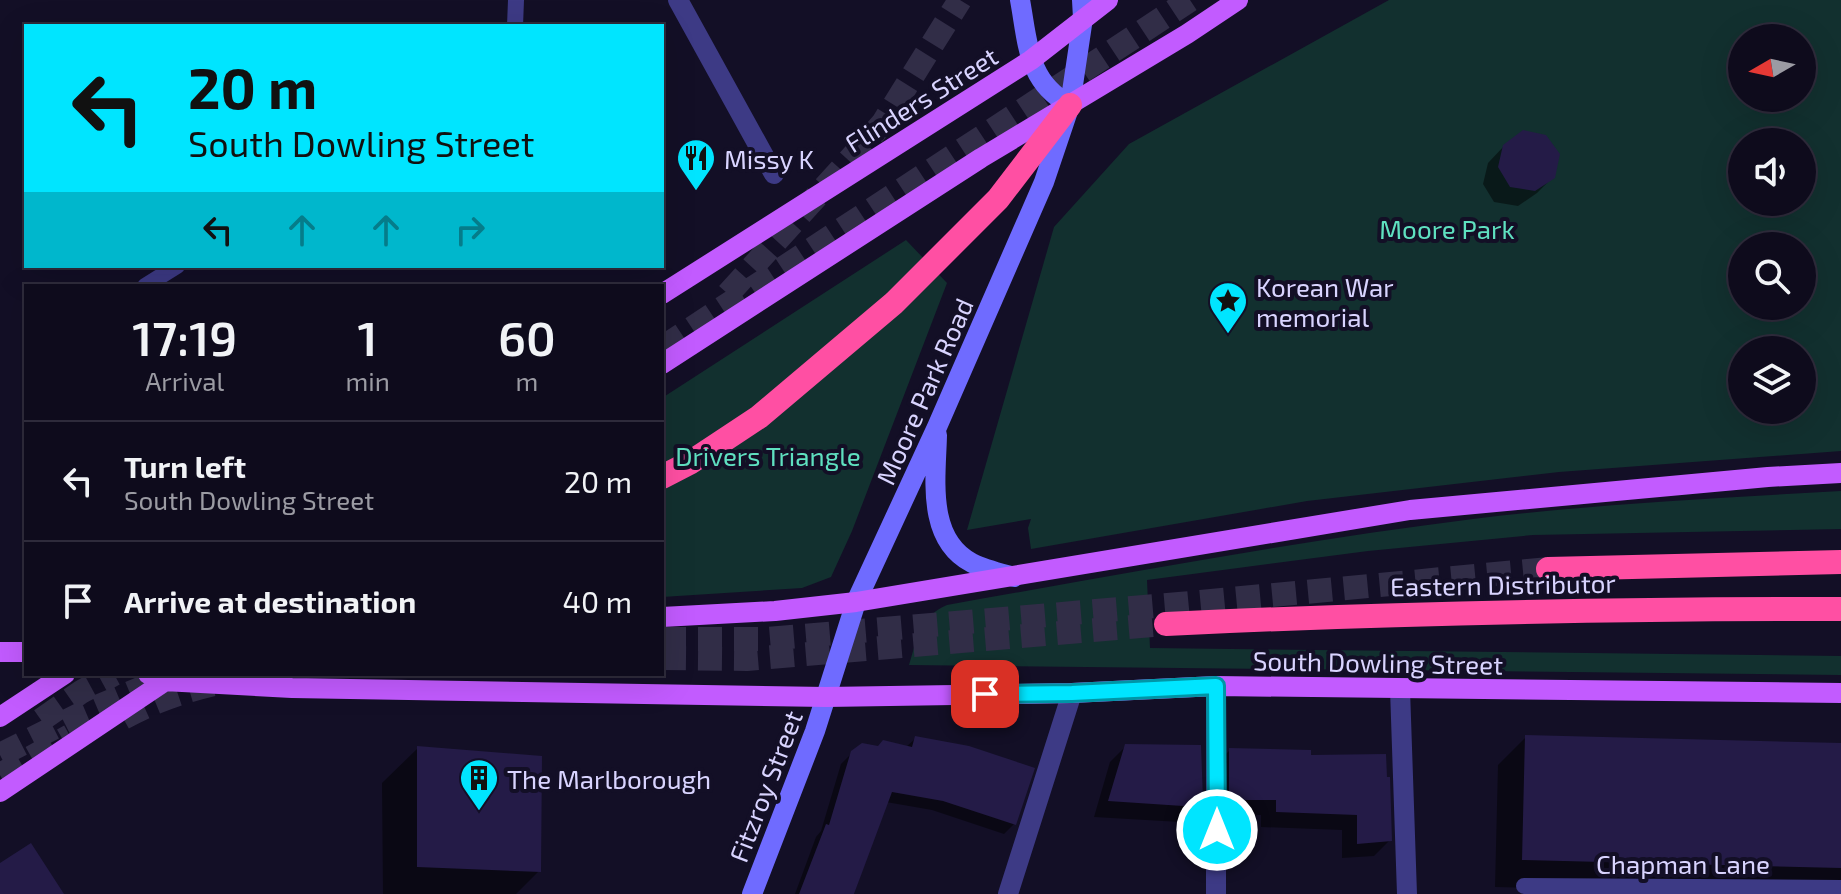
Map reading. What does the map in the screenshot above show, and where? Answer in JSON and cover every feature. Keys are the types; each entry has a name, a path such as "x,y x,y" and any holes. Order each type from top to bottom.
{"highway":[{"path":"664,476 759,417 894,303 998,199 1070,105"},
{"name":"Eastern Distributor","path":"1548,569 1841,562"},
{"name":"Eastern Distributor","path":"1166,624 1550,610 1841,609"}],"main road":[{"path":"1020,0 1031,60 1041,84 1070,105"},
{"name":"Flinders Street","path":"664,293 1031,60 1085,6 1108,0"},
{"path":"664,363 981,158 1238,0"},
{"name":"Moore Park Road","path":"826,697 856,602 937,427 1044,182 1070,105 1085,6"},
{"path":"937,427 936,490 940,527 950,547 971,563 1014,577"},
{"path":"664,617 775,611 856,602 1410,510 1841,473"},
{"path":"0,652 24,652"},
{"path":"0,717 62,676"},
{"path":"0,792 163,676"},
{"name":"South Dowling Street","path":"163,676 292,688 826,697 1072,693 1216,686 1841,693"},
{"name":"Fitzroy Street","path":"752,894 826,697"}],"street":[{"path":"678,0 774,174"},
{"path":"1216,686 1216,894"},
{"path":"1400,689 1407,894"},
{"path":"1008,894 1072,693"}],"lane":[{"path":"515,24 516,0"},
{"path":"148,284 174,268"},
{"name":"Chapman Lane","path":"1524,886 1841,888"}],"green space":[{"name":"Moore Park","path":"1389,0 1841,0 1841,451 1559,472 1307,501 1031,549 1028,528 1031,519 967,530 1054,227 1129,144"},
{"name":"Drivers Triangle","path":"906,240 947,283 852,531 831,577 802,588 664,597 664,397"},
{"path":"1841,491 1841,529 1533,535 1368,551 1147,580 1150,648 1841,656 1841,675 909,665 925,622 947,605 1275,548 1473,519 1611,505"}],"building":[{"path":"1523,130 1546,135 1560,154 1555,178 1535,191 1510,187 1498,167 1503,145"},
{"path":"1525,735 1841,743 1841,868 1522,860"},
{"path":"915,736 969,746 1035,768 1016,825 943,801 892,792 854,894 799,894 826,824 829,825 851,751 862,743 878,746 883,740 912,747"},
{"path":"1125,744 1201,745 1203,800 1198,800 1198,807 1108,801"},
{"name":"The Marlborough","path":"417,746 542,756 541,872 417,867"},
{"path":"1229,748 1311,750 1311,755 1386,754 1387,777 1390,777 1392,841 1357,844 1357,815 1276,812 1276,800 1229,800"},
{"path":"31,843 64,894 0,894 0,863"}],"tunnel":[{"path":"728,294 883,123 960,0"},
{"path":"664,347 1190,0"},
{"path":"664,639 766,639 1548,569"},
{"path":"664,658 747,659 1166,624"},
{"path":"41,720 110,676"},
{"path":"123,718 194,689 256,676"},
{"path":"0,755 85,712 161,680"},
{"path":"0,775 70,736"}],"place":[{"name":"Missy K","path":"696,192"},
{"name":"Korean War memorial","path":"1228,335"},
{"name":"The Marlborough","path":"479,812"}],"route":[{"path":"985,694 1216,686 1217,830"}]}
